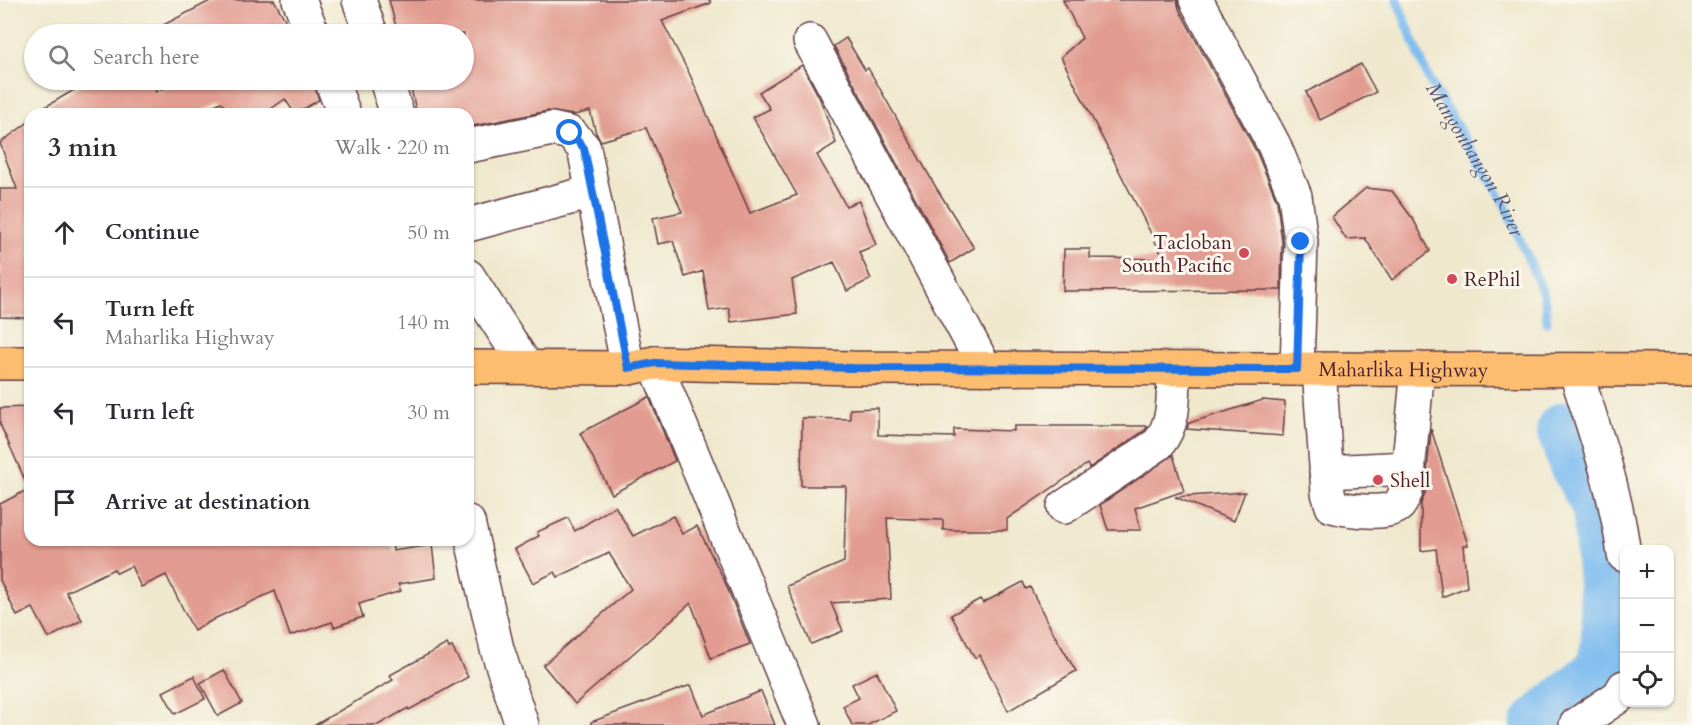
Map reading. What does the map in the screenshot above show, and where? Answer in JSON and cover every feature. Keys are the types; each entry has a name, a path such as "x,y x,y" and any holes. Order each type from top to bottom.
{"main road":[{"path":"0,363 24,363"},
{"name":"Maharlika Highway","path":"474,367 1692,370"}],"street":[{"path":"299,0 309,24"},
{"path":"359,0 367,24"},
{"path":"1196,0 1274,145 1295,196 1301,242 1308,369 1326,472 1409,468 1418,369"},
{"path":"810,41 985,368"},
{"path":"335,90 342,108"},
{"path":"389,90 395,108"},
{"path":"474,145 552,129 570,133 584,148 592,192 642,366 804,725"},
{"path":"474,223 592,192"},
{"path":"474,285 526,366"},
{"path":"1064,507 1158,444 1167,433 1171,421 1174,369"},
{"path":"1575,370 1606,466 1623,545"},
{"path":"473,546 497,649 520,724"},
{"path":"1576,725 1620,694"}],"building":[{"path":"212,0 274,0 287,24 165,24"},
{"path":"389,0 710,0 711,3 662,21 690,75 750,213 797,195 753,117 770,109 759,92 802,65 820,99 836,143 817,155 846,206 859,201 876,245 859,252 871,279 847,291 834,262 792,280 797,314 731,322 729,308 709,311 703,271 685,277 673,241 658,244 653,218 682,212 646,128 601,141 596,133 590,111 574,115 548,111 474,126 474,108 416,108 411,90 474,90 474,24 395,24"},
{"path":"1063,0 1177,0 1179,9 1257,153 1277,201 1282,243 1281,290 1063,291 1064,249 1090,249 1090,258 1164,259 1061,57 1082,38"},
{"path":"846,38 865,70 868,68 937,189 974,248 950,263 834,46"},
{"path":"1361,64 1376,92 1320,120 1306,92"},
{"path":"74,90 155,90 156,92 160,90 316,90 319,100 305,108 291,108 285,99 272,108 226,108 221,102 208,108 43,108"},
{"path":"24,125 24,318 0,317 0,189 17,189 0,143"},
{"path":"1366,188 1392,191 1413,219 1430,251 1392,280 1365,238 1346,239 1332,217"},
{"path":"649,397 675,461 612,494 580,433"},
{"path":"1263,400 1285,402 1283,436 1187,429 1189,423"},
{"path":"24,407 24,478 0,424 0,408"},
{"path":"878,408 878,435 954,437 954,429 1014,431 1014,426 1148,426 1089,468 1087,464 1007,519 1007,530 943,530 943,520 887,518 891,599 831,603 843,631 811,644 787,586 844,562 846,486 801,486 802,418 850,419 850,409"},
{"path":"1431,429 1468,545 1463,545 1467,587 1442,597 1436,549 1421,551 1421,503 1425,494"},
{"path":"1173,455 1184,491 1135,508 1141,530 1108,530 1100,505"},
{"path":"24,492 24,546 393,546 393,551 432,546 436,578 398,584 401,591 359,604 363,617 334,627 332,622 290,636 275,591 216,618 194,631 166,575 141,587 131,566 117,573 114,569 66,592 82,620 49,638 33,608 17,616 0,580 0,504"},
{"path":"1245,492 1234,521 1175,497"},
{"path":"615,506 633,536 673,516 682,534 697,526 724,580 750,644 711,658 691,603 575,704 543,665 631,589 609,553 558,577 555,572 533,583 515,549 539,536 537,532 568,518 575,531"},
{"path":"1023,582 1026,589 1030,587 1052,631 1076,671 1008,711 980,655 975,658 951,615 980,599 983,603"},
{"path":"447,644 449,648 452,647 468,677 378,725 315,725 393,680 390,675"},
{"path":"224,670 242,703 218,716 200,683"},
{"path":"877,672 896,711 868,725 852,725 843,706 859,698 852,684"},
{"path":"194,676 205,699 175,714 163,692"},
{"path":"691,685 703,715 761,691 775,725 591,725 591,722"}],"waterway":[{"name":"Mangonbangon River","path":"1397,0 1429,80 1504,203 1544,295 1547,322"},
{"name":"Mangonbangon River","path":"1539,725 1607,668 1610,627 1600,505 1576,461 1565,430"}],"place":[{"name":"Tacloban South Pacific","path":"1244,253"},
{"name":"RePhil","path":"1452,279"},
{"name":"Shell","path":"1378,480"}],"route":[{"path":"570,133 584,148 628,368 655,363 852,368 1297,369 1301,242"}]}
